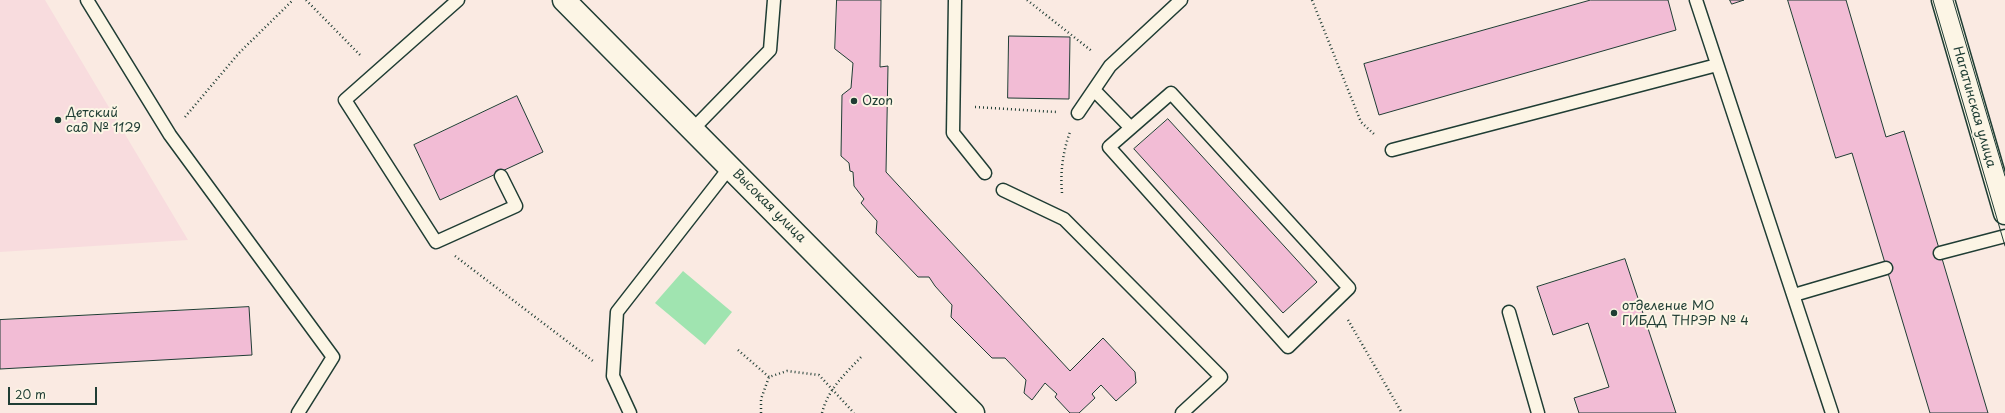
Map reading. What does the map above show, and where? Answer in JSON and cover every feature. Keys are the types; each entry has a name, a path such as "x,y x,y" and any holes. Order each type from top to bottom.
{"street":[{"name":"Высокая улица","path":"564,0 973,413"},
{"name":"Нагатинская улица","path":"1943,0 2005,213"}],"lane":[{"path":"87,0 170,135 333,357 298,413"},
{"path":"458,0 345,100 436,242 516,206 501,176"},
{"path":"692,129 770,50 774,0"},
{"path":"955,0 953,133 985,173"},
{"path":"1078,113 1110,66 1181,0"},
{"path":"1696,0 1832,413"},
{"path":"1392,150 1717,65"},
{"path":"1094,90 1131,128"},
{"path":"1171,93 1349,288 1336,300 1288,347 1109,147 1171,93"},
{"path":"630,413 613,376 617,312 730,167"},
{"path":"1003,190 1064,219 1221,377 1182,413"},
{"path":"1940,253 2005,236"},
{"path":"1794,295 1886,268"},
{"path":"1509,312 1538,413"}],"path":[{"path":"170,135 239,53 293,0"},
{"path":"306,0 376,72"},
{"path":"1027,0 1110,66"},
{"path":"1312,0 1361,122 1392,150"},
{"path":"954,106 1078,113"},
{"path":"1064,219 1060,178 1066,144"},
{"path":"436,242 613,376"},
{"path":"1336,300 1402,413"},
{"path":"738,350 768,377"},
{"path":"822,413 825,402 832,388 862,356"},
{"path":"768,377 787,371 819,375 854,413"},
{"path":"761,413 761,399 768,377"}],"shaded area":[{"name":"Детский сад № 1129","path":"0,0 45,0 188,240 0,252"}],"green space":[{"path":"683,271 732,312 705,345 655,303"}],"building":[{"path":"837,0 881,0 880,67 888,66 886,172 1070,371 1103,338 1135,372 1136,383 1116,401 1101,385 1092,394 1095,398 1079,413 1070,413 1055,397 1057,394 1045,383 1032,400 1024,393 1026,380 1005,358 992,358 951,317 952,305 929,277 918,277 876,233 877,221 861,203 864,199 854,186 853,172 850,171 849,163 841,156 842,95 851,88 853,63 835,49"},
{"path":"1591,0 1668,0 1676,30 1379,115 1364,64"},
{"path":"1730,0 1744,0 1732,4"},
{"path":"1788,0 1846,0 1886,137 1904,131 1988,413 1930,413 1852,153 1836,158"},
{"path":"1009,36 1070,37 1069,99 1008,98"},
{"path":"517,96 543,152 440,200 414,145"},
{"path":"1168,119 1317,282 1283,313 1134,149"},
{"path":"1625,259 1676,413 1579,413 1574,398 1609,387 1588,323 1553,335 1537,287"},
{"path":"249,307 252,355 0,369 0,320"}],"tram line":[{"path":"1933,0 2005,246"},
{"path":"1953,0 2005,176"}],"place":[{"name":"Ozon","path":"854,101"},
{"name":"Детский сад № 1129","path":"58,120"},
{"name":"отделение МО ГИБДД ТНРЭР № 4","path":"1614,313"}]}
